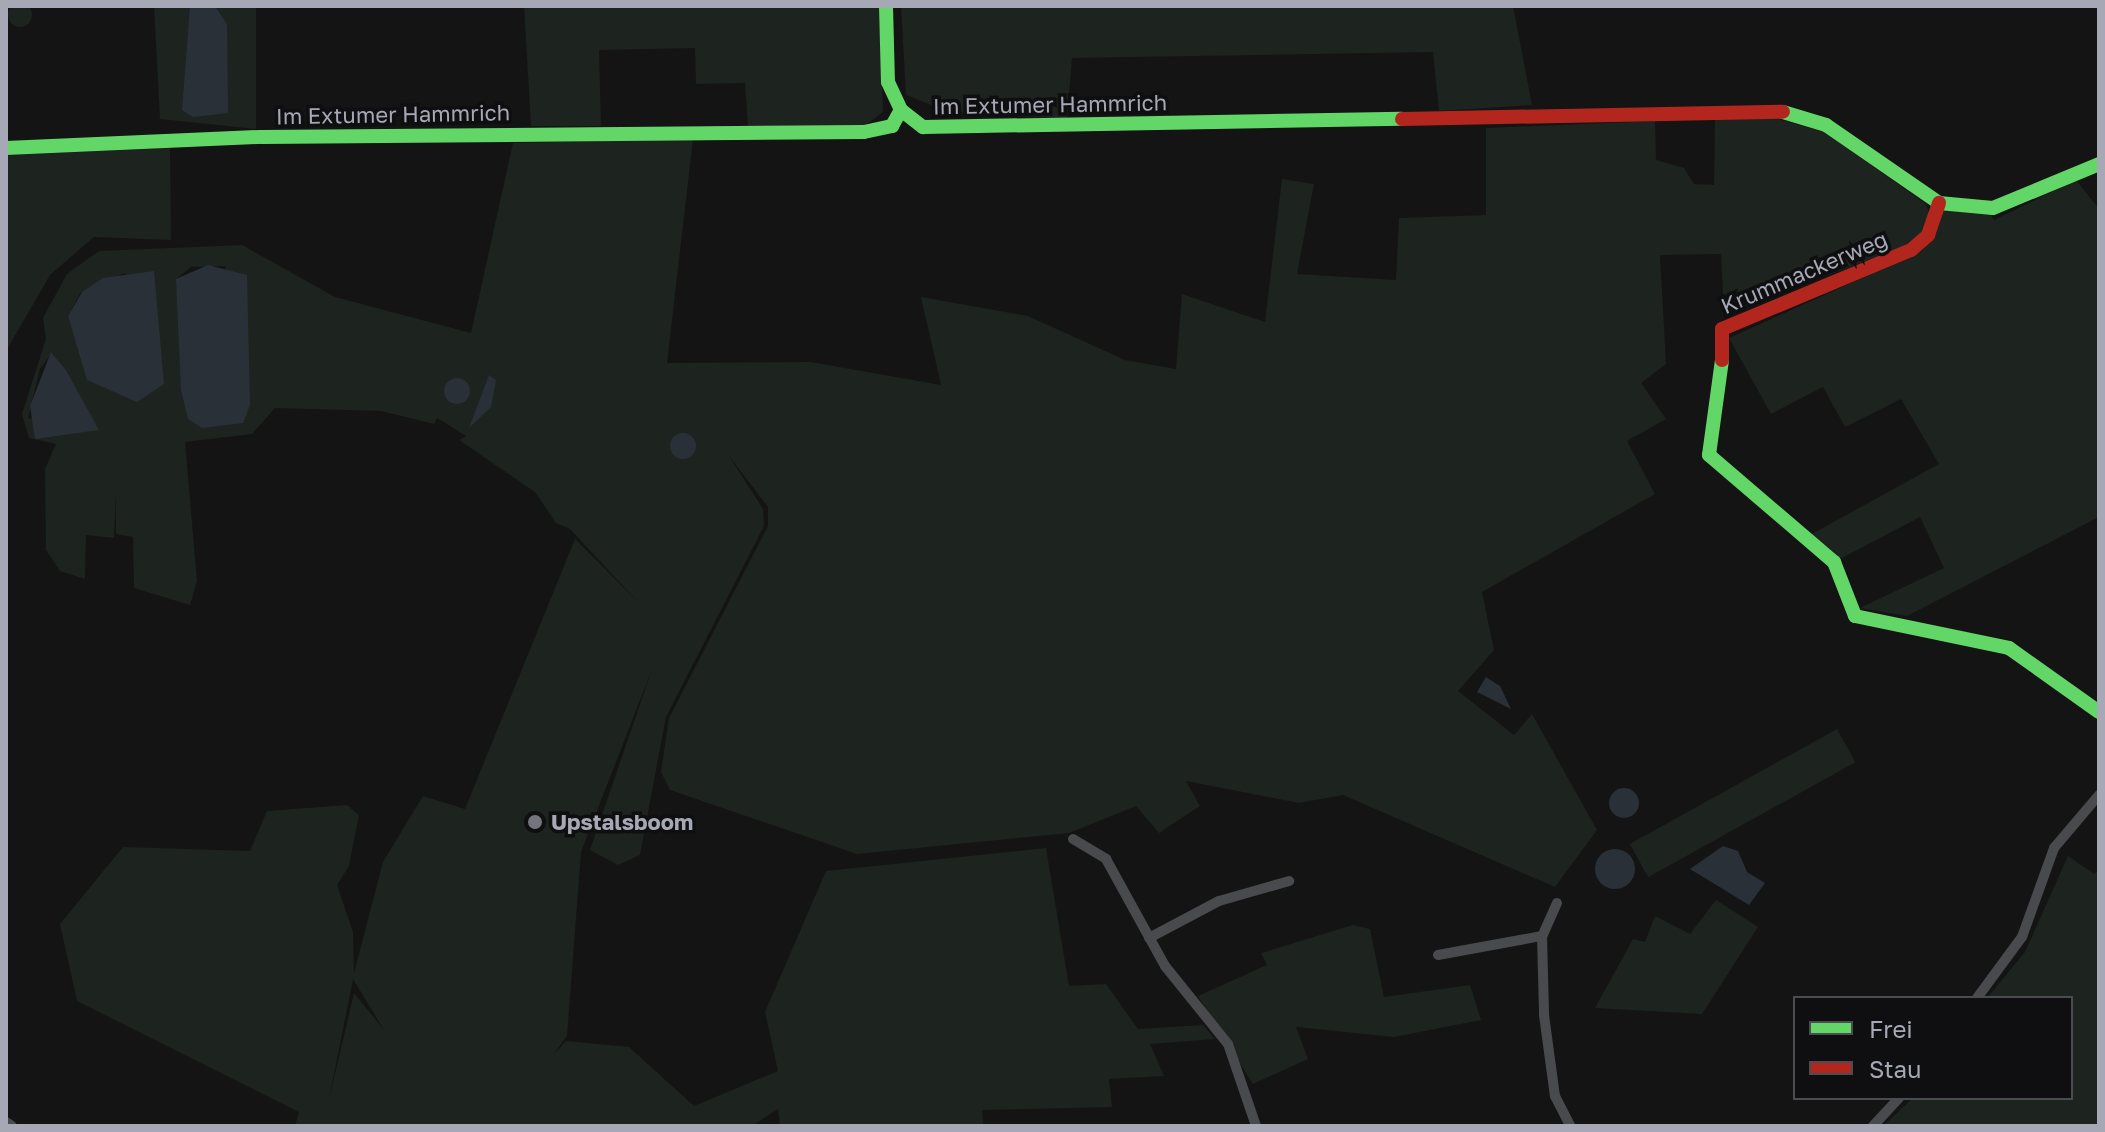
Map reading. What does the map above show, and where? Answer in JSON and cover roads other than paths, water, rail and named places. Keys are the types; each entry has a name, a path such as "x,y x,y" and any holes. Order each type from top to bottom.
{"street":[{"path":"886,6 888,82 901,110"},
{"name":"Im Extumer Hammrich","path":"6,148 261,137 864,132 892,126 901,110 923,127 962,129 1789,112 1826,125 1939,203"},
{"path":"1939,203 1993,208 2099,164"},
{"name":"Krummackerweg","path":"1939,203 1928,235 1911,250 1722,329 1722,396 1709,455 1834,562 1855,616 2009,648 2099,712"},
{"path":"1978,996 2022,937 2054,848 2099,795"},
{"path":"1073,839 1106,859 1149,938 1228,1044 1256,1126"},
{"path":"1149,938 1219,901 1289,881"},
{"path":"1557,903 1542,936 1555,1096 1570,1126"},
{"path":"1438,955 1542,936"},
{"path":"1873,1126 1897,1100"},
{"path":"6,1122 12,1126"}],"place":[{"name":"Upstalsboom","path":"535,822"}]}
